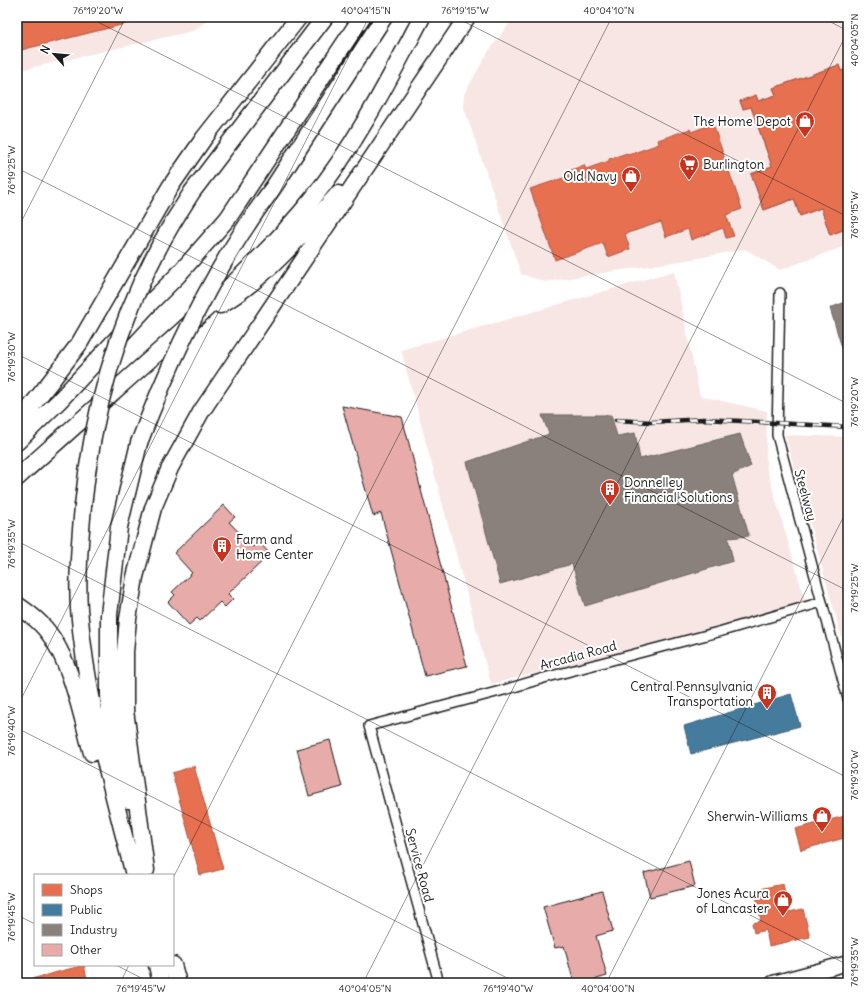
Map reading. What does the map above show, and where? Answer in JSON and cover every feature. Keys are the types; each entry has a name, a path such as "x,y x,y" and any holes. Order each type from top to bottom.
{"highway":[{"path":"17,424 52,381 78,344 170,187 204,138 299,17"},
{"path":"140,871 99,737 85,664 79,608 79,568 83,506 91,442 108,373 127,319 155,252 192,192 325,17"},
{"path":"17,442 59,402 178,275 228,218 362,17"},
{"path":"140,871 130,808 111,725 109,695 109,615 115,555 126,494 140,443 153,406 197,309 236,243 384,17"},
{"path":"17,478 195,320 272,246 313,198 338,163 368,116 422,17"},
{"path":"140,871 125,710 125,652 134,577 153,508 170,468 201,412 467,17"},
{"path":"195,320 234,296 269,267 321,214 382,143"},
{"path":"17,605 27,611 42,625 54,641 65,662 73,682 110,818 140,871"},
{"path":"157,966 162,983"},
{"path":"173,966 178,983"}],"main road":[{"path":"773,983 848,964"}],"street":[{"name":"Steelway","path":"780,293 777,435 848,699"},
{"name":"Arcadia Road","path":"376,754 369,726 722,631 822,602"},
{"name":"Service Road","path":"376,754 439,983"}],"shaded area":[{"path":"17,17 212,17 193,31 17,71"},
{"path":"514,17 848,17 848,245 780,270 745,249 693,259 545,282 521,274 463,105 464,94 488,52"},
{"path":"674,271 700,396 767,411 766,466 807,607 491,684 401,350"},
{"path":"785,435 848,437 848,660"}],"building: Shops":[{"path":"17,17 153,17 17,51"},
{"name":"The Home Depot","path":"839,65 841,71 848,68 848,228 830,235 821,208 800,216 794,199 764,210 751,174 772,166 751,107 743,109 740,101 756,95 758,101 776,95 773,88"},
{"name":"The Home Depot","path":"839,65 841,71 848,68 848,228 830,235 821,208 800,216 794,199 764,210 751,174 772,166 751,107 743,109 740,101 756,95 758,101 776,95 773,88"},
{"path":"713,124 742,209 726,215 734,236 726,238 723,228 691,240 688,229 666,237 661,222 625,234 630,249 608,257 603,243 555,260 530,189 566,177 566,172 584,165 586,169 609,161 609,159 627,153 628,155 659,144 658,140 690,129 691,132"},
{"path":"194,766 223,869 200,875 172,773"},
{"name":"Sherwin-Williams","path":"845,816 848,827 848,837 801,850 795,829"},
{"name":"Jones Acura of Lancaster","path":"783,884 789,912 803,909 810,937 769,946 766,930 754,933 752,923 761,921 755,890"},
{"path":"84,966 88,983 24,983 24,981"}],"building: Public":[{"name":"Central Pennsylvania Transportation","path":"791,694 800,726 691,754 684,726"}],"building: Industry":[{"path":"848,301 848,368 830,308"},
{"name":"Donnelley Financial Solutions","path":"542,415 611,415 617,436 635,433 640,459 740,434 751,466 732,475 749,536 728,538 733,561 585,606 572,564 500,584 467,462 549,434"}],"building: Other":[{"path":"342,406 402,417 467,666 425,676 381,513 373,516"},
{"name":"Farm and Home Center","path":"224,505 235,517 229,522 253,547 259,542 270,554 228,594 233,599 225,607 220,602 200,621 197,618 189,625 168,602 175,595 172,592 192,573 174,553"},
{"path":"330,740 342,787 309,796 297,749"},
{"path":"689,861 695,886 650,897 644,873"},
{"path":"602,891 613,931 596,936 607,976 583,983 574,983 564,946 555,948 543,907"}],"railway":[{"path":"616,420 651,422 704,419 848,427"}],"place":[{"name":"The Home Depot","path":"805,138"},
{"name":"Burlington","path":"689,181"},
{"name":"Old Navy","path":"631,193"},
{"name":"Donnelley Financial Solutions","path":"610,506"},
{"name":"Farm and Home Center","path":"222,563"},
{"name":"Central Pennsylvania Transportation","path":"767,710"},
{"name":"Sherwin-Williams","path":"822,833"},
{"name":"Jones Acura of Lancaster","path":"783,917"}]}
